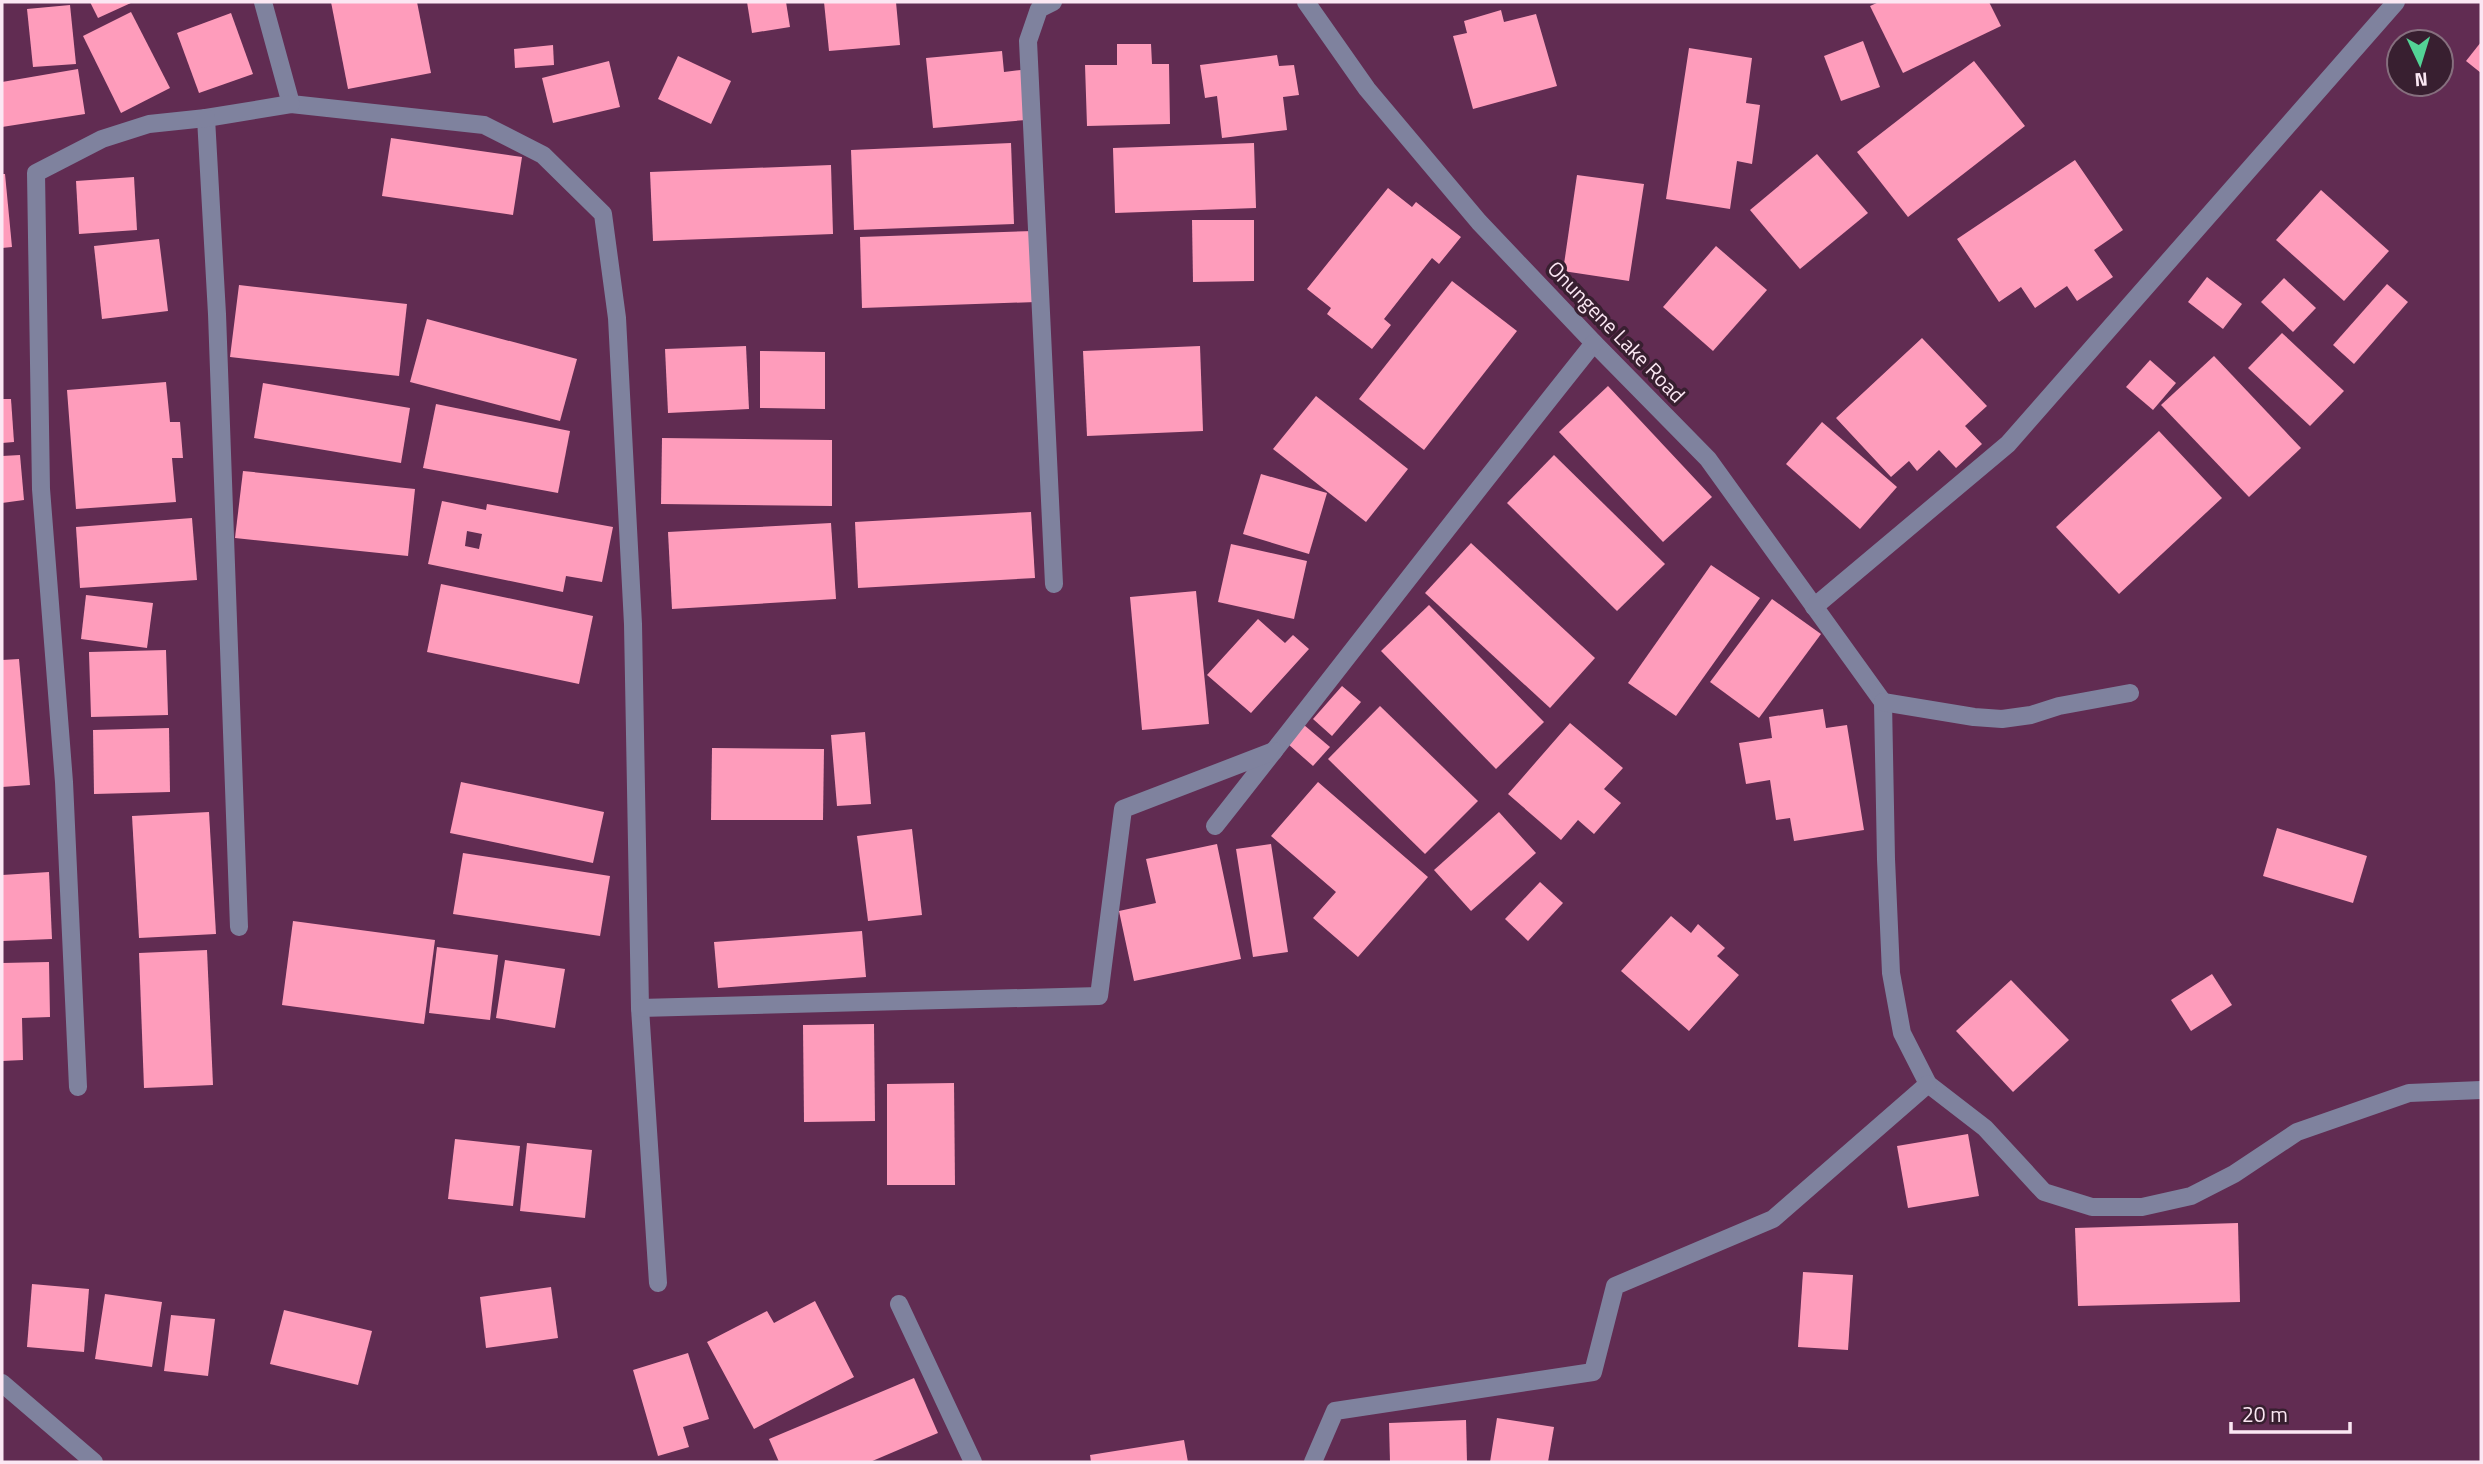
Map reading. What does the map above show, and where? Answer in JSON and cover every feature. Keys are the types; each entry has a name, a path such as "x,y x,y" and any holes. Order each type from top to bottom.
{"street":[{"path":"263,2 291,104"},
{"path":"1053,2 1039,9 1028,41 1054,584"},
{"name":"Onungene Lake Road","path":"1306,2 1367,89 1479,222 1708,459 1883,702"},
{"path":"1814,607 2008,444 2396,2"},
{"path":"78,1087 64,782 41,489 36,173 102,139 149,124 291,104 484,125 542,155 603,214 617,318 632,624 640,1008 658,1283"},
{"path":"205,118 217,314 239,927"},
{"path":"1215,826 1330,682 1434,543 1594,343"},
{"path":"2130,693 2002,719 1883,702 1891,973 1902,1033 1928,1084 1986,1128 2044,1192 2092,1207 2142,1207 2191,1196 2234,1174 2297,1132 2409,1093 2481,1090"},
{"path":"640,1008 1099,996 1123,809 1274,751"},
{"path":"1313,1462 1335,1411 1593,1372 1615,1286 1773,1219 1928,1084"},
{"path":"899,1304 972,1462"},
{"path":"2,1383 43,1421 94,1462"}],"building":[{"path":"90,2 133,2 98,18"},
{"path":"331,2 417,2 431,73 348,89"},
{"path":"747,2 786,2 790,27 752,33"},
{"path":"824,2 896,2 900,45 829,51"},
{"path":"1879,2 1989,2 2001,26 1903,73 1870,6"},
{"path":"70,5 76,64 33,67 27,9"},
{"path":"1501,10 1504,22 1536,14 1557,86 1473,109 1453,36 1467,33 1464,21"},
{"path":"131,12 170,88 121,113 83,36"},
{"path":"231,13 253,74 199,93 177,33"},
{"path":"1863,41 1880,87 1841,101 1824,56"},
{"path":"2481,42 2481,73 2466,61"},
{"path":"1117,44 1151,44 1152,64 1169,64 1170,124 1087,126 1085,65 1117,65"},
{"path":"553,45 554,65 515,68 514,49"},
{"path":"1689,48 1752,58 1746,103 1760,105 1752,164 1737,161 1730,209 1666,199"},
{"path":"1002,51 1004,72 1021,70 1026,120 933,128 926,58"},
{"path":"1277,55 1279,66 1294,65 1299,95 1283,97 1287,130 1222,138 1217,96 1205,98 1200,65"},
{"path":"678,56 731,81 711,124 658,99"},
{"path":"609,61 620,107 553,123 542,78"},
{"path":"1974,61 2025,126 1908,217 1857,152"},
{"path":"78,69 85,114 2,127 2,82"},
{"path":"391,138 522,157 513,215 382,196"},
{"path":"1011,143 1014,224 854,230 851,150"},
{"path":"1254,143 1256,208 1115,213 1113,148"},
{"path":"1817,154 1868,213 1800,269 1750,210"},
{"path":"2075,160 2123,230 2094,250 2113,277 2077,301 2067,286 2035,308 2021,287 1999,302 1957,239"},
{"path":"831,165 833,234 653,241 650,172"},
{"path":"2,174 5,174 12,247 2,248"},
{"path":"1577,175 1644,184 1629,281 1563,271"},
{"path":"134,177 137,230 79,234 76,181"},
{"path":"1388,188 1412,207 1416,202 1461,237 1439,264 1432,258 1384,319 1391,325 1372,349 1327,314 1331,308 1307,289"},
{"path":"2321,190 2389,251 2344,301 2276,240"},
{"path":"1192,220 1254,220 1254,281 1193,282"},
{"path":"1034,231 1036,302 862,308 860,237"},
{"path":"159,239 168,311 102,319 94,246"},
{"path":"1716,246 1767,290 1713,351 1663,307"},
{"path":"2207,277 2242,304 2223,329 2188,302"},
{"path":"2284,278 2316,308 2293,332 2261,302"},
{"path":"1452,281 1517,331 1424,450 1359,399"},
{"path":"2387,284 2408,302 2354,364 2333,345"},
{"path":"239,285 407,304 399,376 230,357"},
{"path":"427,319 577,359 560,421 410,382"},
{"path":"2282,333 2344,391 2310,426 2248,368"},
{"path":"1922,338 1987,406 1965,426 1982,444 1956,468 1939,450 1917,471 1909,461 1891,477 1836,418"},
{"path":"746,346 749,409 668,413 665,349"},
{"path":"1200,346 1203,431 1087,436 1083,351"},
{"path":"760,351 825,352 825,409 760,408"},
{"path":"2214,356 2301,448 2249,497 2161,405"},
{"path":"2150,360 2176,383 2153,410 2126,387"},
{"path":"166,382 170,422 180,422 183,458 172,458 176,502 76,509 67,390"},
{"path":"263,383 410,408 401,463 254,438"},
{"path":"1608,386 1712,497 1663,542 1559,432"},
{"path":"1316,396 1408,469 1366,522 1273,449"},
{"path":"2,399 11,399 14,442 2,443"},
{"path":"436,404 570,431 558,493 423,468"},
{"path":"1822,422 1897,487 1860,529 1786,464"},
{"path":"2159,431 2222,498 2119,594 2056,527"},
{"path":"662,438 832,440 832,506 661,504"},
{"path":"20,455 24,500 2,503 2,456"},
{"path":"1554,455 1665,564 1617,611 1507,503"},
{"path":"243,471 415,489 408,556 235,538"},
{"path":"1261,474 1327,493 1309,554 1243,534"},
{"path":"442,501 486,510 487,504 613,527 602,582 566,576 563,592 428,564","holes":["467,531 482,534 479,549 465,546"]},
{"path":"1031,512 1035,578 858,588 855,522"},
{"path":"192,518 197,580 80,588 76,527"},
{"path":"831,523 836,599 672,609 668,532"},
{"path":"1471,543 1595,658 1550,708 1425,593"},
{"path":"1231,544 1307,561 1294,619 1218,602"},
{"path":"1711,565 1760,598 1676,716 1628,683"},
{"path":"441,584 593,616 579,684 427,652"},
{"path":"1196,591 1209,724 1142,730 1130,597"},
{"path":"86,595 153,603 147,648 81,639"},
{"path":"1772,599 1821,634 1759,718 1710,682"},
{"path":"1429,605 1544,722 1496,769 1381,651"},
{"path":"1258,619 1285,643 1293,635 1309,649 1251,713 1207,675"},
{"path":"166,650 168,715 91,717 89,652"},
{"path":"19,659 30,785 2,787 2,660"},
{"path":"1342,686 1361,702 1332,736 1313,719"},
{"path":"1380,706 1478,801 1425,854 1328,759"},
{"path":"1823,709 1826,728 1847,725 1864,830 1794,841 1790,818 1776,820 1770,780 1746,784 1739,743 1772,738 1769,717"},
{"path":"1570,723 1623,768 1604,789 1621,803 1594,834 1578,820 1561,840 1508,794"},
{"path":"1304,725 1330,747 1313,766 1288,744"},
{"path":"169,728 170,792 94,794 93,730"},
{"path":"865,732 871,804 837,806 831,735"},
{"path":"712,748 824,749 823,820 711,820"},
{"path":"461,782 604,812 593,863 450,833"},
{"path":"1318,782 1428,877 1358,957 1313,918 1336,892 1271,836"},
{"path":"209,812 216,934 139,938 132,816"},
{"path":"1499,812 1536,853 1471,911 1434,870"},
{"path":"2277,828 2367,856 2353,903 2263,876"},
{"path":"912,829 922,915 868,921 857,836"},
{"path":"1217,844 1241,959 1134,981 1119,911 1156,903 1146,859"},
{"path":"1271,844 1288,952 1253,957 1236,849"},
{"path":"463,853 610,876 600,936 453,914"},
{"path":"49,872 52,939 2,941 2,875"},
{"path":"1540,882 1563,903 1528,941 1505,919"},
{"path":"1671,916 1691,933 1698,924 1725,948 1717,956 1739,975 1689,1031 1621,971"},
{"path":"293,921 435,940 424,1024 282,1005"},
{"path":"862,931 866,977 718,988 714,942"},
{"path":"437,947 498,955 490,1020 429,1013"},
{"path":"207,950 213,1085 144,1088 139,953"},
{"path":"505,960 565,969 555,1028 496,1018"},
{"path":"49,962 50,1017 22,1018 23,1060 2,1061 2,963"},
{"path":"2212,974 2232,1005 2191,1031 2171,1000"},
{"path":"2011,980 2069,1040 2013,1092 1956,1031"},
{"path":"874,1024 875,1121 804,1122 803,1025"},
{"path":"954,1083 955,1185 887,1185 887,1084"},
{"path":"1968,1134 1979,1196 1908,1208 1897,1146"},
{"path":"455,1139 520,1146 513,1206 448,1199"},
{"path":"527,1143 592,1150 585,1218 520,1211"},
{"path":"2238,1223 2240,1302 2078,1306 2075,1228"},
{"path":"1803,1272 1853,1275 1848,1350 1798,1347"},
{"path":"32,1284 89,1289 84,1352 27,1347"},
{"path":"551,1287 558,1338 486,1348 480,1297"},
{"path":"105,1294 162,1302 152,1367 95,1359"},
{"path":"815,1301 854,1377 754,1429 707,1342 767,1311 774,1323"},
{"path":"284,1310 372,1331 358,1385 270,1364"},
{"path":"171,1315 215,1319 208,1376 164,1371"},
{"path":"688,1353 709,1419 683,1427 689,1447 658,1456 633,1370"},
{"path":"914,1378 938,1433 870,1462 779,1462 769,1439"},
{"path":"1497,1418 1554,1427 1548,1462 1490,1462"},
{"path":"1466,1420 1467,1462 1390,1462 1389,1423"},
{"path":"1184,1440 1188,1462 1091,1462 1090,1455"}]}
